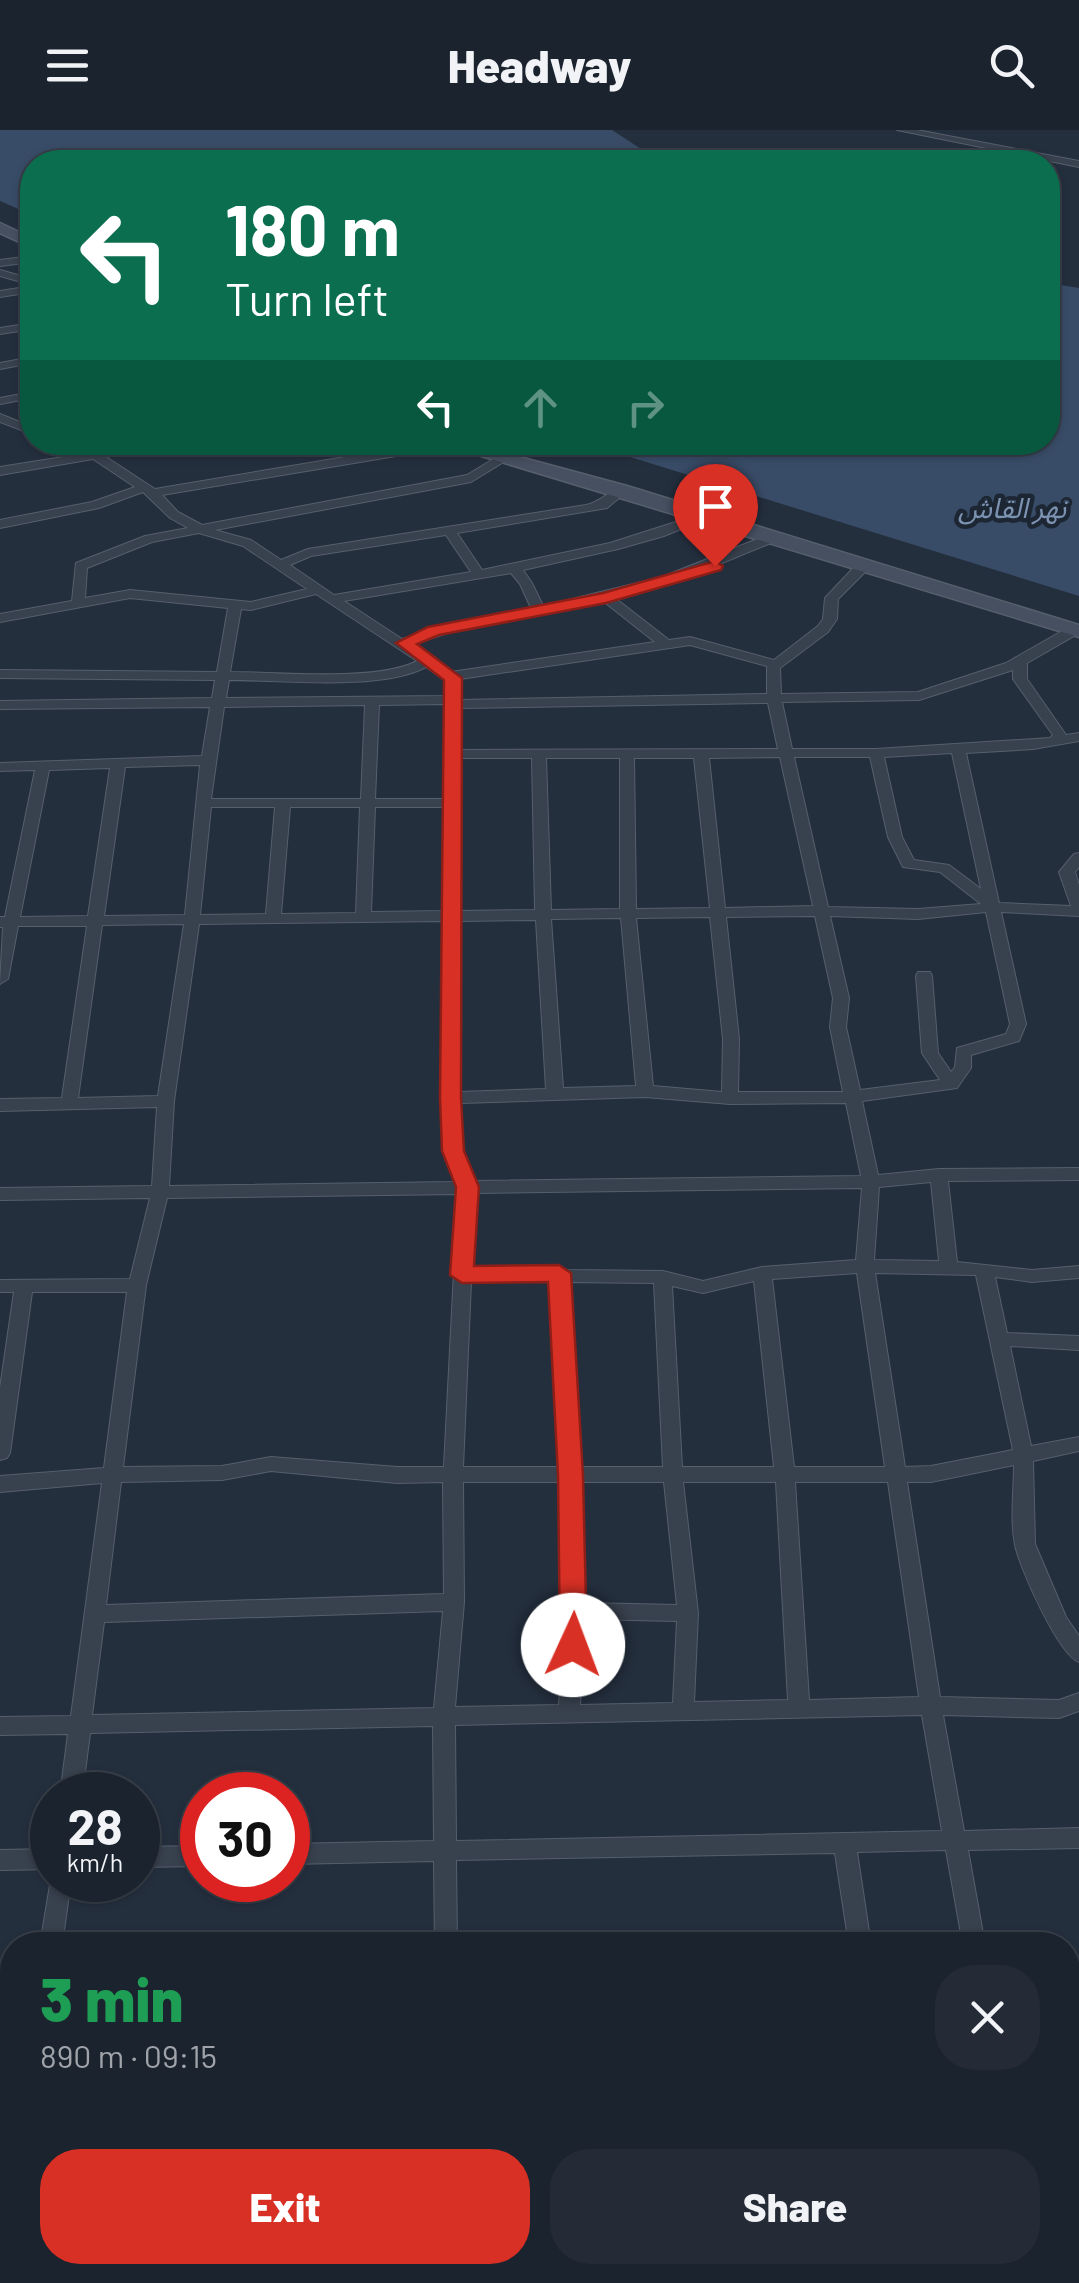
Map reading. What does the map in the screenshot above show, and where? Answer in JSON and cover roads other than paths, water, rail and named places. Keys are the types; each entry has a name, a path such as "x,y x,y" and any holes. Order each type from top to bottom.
{"main road":[{"path":"493,455 621,490 1076,631"}],"street":[{"path":"902,130 1006,150"},
{"path":"0,471 88,455"},
{"path":"95,455 148,490 174,515 204,531 240,539 451,676 690,641 776,664"},
{"path":"0,524 95,506 148,490 376,455"},
{"path":"78,604 78,570 85,562 149,539 471,478 504,458"},
{"path":"280,565 308,553 586,510 603,505 621,490"},
{"path":"0,618 140,593 262,605 477,572 648,539 704,517"},
{"path":"448,529 477,572"},
{"path":"405,643 434,630 606,598 715,566 774,537"},
{"path":"512,566 526,583 539,611"},
{"path":"863,566 832,598 830,619 823,629 776,664 774,698 840,998 838,1027 871,1182 865,1266 931,1706 972,1932"},
{"path":"606,598 664,643"},
{"path":"74,1772 137,1286 160,1192 166,1102 192,920 208,760 235,605"},
{"path":"0,705 919,696 985,677 1076,631"},
{"path":"1020,659 1020,679 1060,736 1056,741"},
{"path":"0,674 358,677 409,671 430,660"},
{"path":"446,1932 444,1718 454,1602 453,1476 467,1187 453,1151 450,1098 454,803 451,676"},
{"path":"363,918 372,700"},
{"path":"453,754 876,753 1079,737"},
{"path":"450,1098 645,1091 730,1098 851,1097 951,1084 963,1068 964,1052 1014,1037 1017,1031 1014,995 958,749"},
{"path":"876,753 895,837 908,864 944,868 995,907"},
{"path":"701,754 731,1040 730,1098"},
{"path":"540,755 543,914 556,1096"},
{"path":"626,755 628,913 645,1091"},
{"path":"0,767 208,760"},
{"path":"69,1104 92,920 118,764"},
{"path":"0,979 7,922 44,765"},
{"path":"204,803 454,803"},
{"path":"272,918 284,804"},
{"path":"7,922 821,910 918,914 995,907 1079,909 1067,872 1079,857"},
{"path":"924,976 930,1052 951,1084"},
{"path":"0,1105 166,1102"},
{"path":"0,1194 871,1182 939,1175 1079,1174"},
{"path":"939,1175 949,1267"},
{"path":"462,1275 559,1273 663,1278 703,1287 762,1273 865,1266 1078,1276"},
{"path":"984,1269 1023,1452 1025,1544 1058,1622 1079,1652"},
{"path":"559,1273 575,1610 569,1715"},
{"path":"762,1273 786,1476 799,1709"},
{"path":"663,1278 673,1477 688,1613 682,1712"},
{"path":"0,1286 137,1286"},
{"path":"0,1453 24,1286"},
{"path":"998,1339 1079,1344"},
{"path":"0,1484 113,1475 222,1473 271,1464 453,1476 898,1475 966,1468 1023,1452 1079,1444"},
{"path":"96,1614 454,1602"},
{"path":"575,1610 688,1613"},
{"path":"0,1726 931,1706 1060,1709 1079,1702"},
{"path":"310,1854 1079,1838"},
{"path":"845,1845 858,1932"},
{"path":"0,1860 30,1859"},
{"path":"53,1932 57,1902"}],"water":[{"path":"0,130 612,130 643,150 20,150 20,210 0,201"},
{"name":"نهر القاش","path":"1060,285 1079,288 1079,596 624,455 1060,455"}]}
